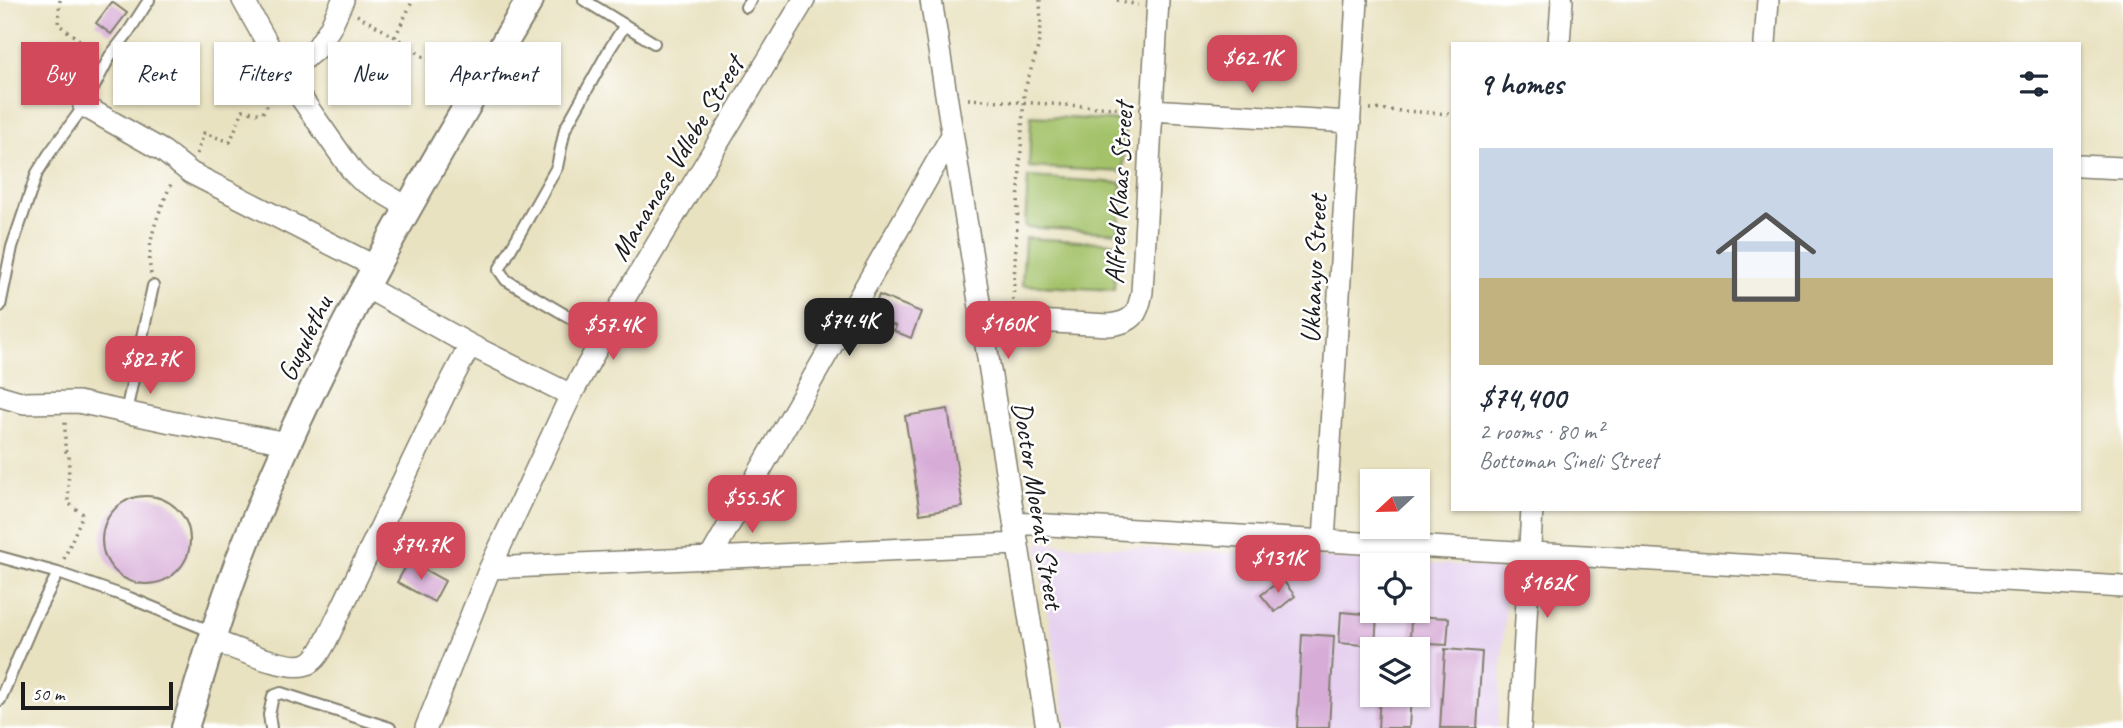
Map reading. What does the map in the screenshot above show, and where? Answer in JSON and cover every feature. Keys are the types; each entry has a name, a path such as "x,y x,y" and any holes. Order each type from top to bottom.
{"street":[{"path":"243,0 267,42"},
{"name":"Gugulethu","path":"505,42 530,0"},
{"name":"Mananase Vdlebe Street","path":"426,728 490,568 571,395 719,139 804,0"},
{"name":"Doctor Moerat Street","path":"931,0 1047,728"},
{"name":"Alfred Klaas Street","path":"980,318 1109,325 1123,323 1132,318 1139,309 1158,0"},
{"name":"Ukhanyo Street","path":"1324,541 1357,0"},
{"path":"1559,42 1562,0"},
{"path":"1765,42 1768,0"},
{"path":"314,51 330,27 341,2"},
{"path":"306,105 353,172 361,180 407,207"},
{"name":"Gugulethu","path":"185,728 245,543 288,443 407,207 468,105"},
{"path":"84,106 163,151 185,169 370,277 470,345 571,395"},
{"path":"1151,110 1350,115"},
{"path":"710,558 951,137"},
{"path":"2081,166 2123,168"},
{"path":"214,636 284,665 301,666 314,659 326,640 470,345"},
{"path":"0,396 23,403 78,402 288,443"},
{"path":"1520,728 1532,511"},
{"path":"490,568 710,558 1015,533 1324,541 2123,587"}],"lane":[{"path":"0,306 12,247 37,173 84,106 110,57 149,0"},
{"path":"584,0 654,43"},
{"path":"603,337 506,280 499,270 557,167 565,129 625,25"},
{"path":"126,412 153,286"},
{"path":"0,557 58,573 130,598 214,636"},
{"path":"0,699 58,573"},
{"path":"271,728 269,715 273,696 281,693 368,725 390,728"}],"path":[{"path":"60,0 58,24 110,57"},
{"path":"395,37 412,0"},
{"path":"1012,320 1024,92 1038,47 1041,26 1040,0"},
{"path":"341,2 425,57"},
{"path":"945,98 1151,110"},
{"path":"153,286 148,260 155,221 204,133 230,142 243,110 262,114 267,105"},
{"path":"1350,115 1451,114"},
{"path":"58,573 83,514 68,503 66,402"}],"shaded area":[{"path":"1037,543 1360,560 1360,623 1430,623 1430,564 1494,567 1507,582 1498,728 1067,728"}],"green space":[{"path":"1031,116 1125,121 1123,172 1029,167"},
{"path":"1028,177 1122,183 1119,233 1025,227"},
{"path":"1025,238 1117,243 1114,290 1022,285"}],"building":[{"path":"112,2 127,13 111,34 96,23"},
{"path":"879,295 921,312 911,338 894,331 896,326 871,316"},
{"path":"948,409 963,507 920,514 905,416"},
{"path":"146,496 163,500 177,509 186,523 190,540 186,557 177,571 163,580 146,584 129,580 115,571 106,557 102,540 106,523 115,509 129,500"},
{"path":"409,561 445,581 434,602 397,582"},
{"path":"1282,579 1295,596 1275,612 1261,595"},
{"path":"1341,612 1360,614 1360,623 1376,623 1376,637 1360,637 1360,645 1339,643"},
{"path":"1430,617 1449,618 1447,645 1430,644 1430,637 1410,637 1411,623 1430,623"},
{"path":"1302,634 1334,636 1329,728 1297,728"},
{"path":"1445,649 1482,652 1477,728 1440,728"},
{"path":"1379,707 1410,707 1409,728 1378,728"}]}
